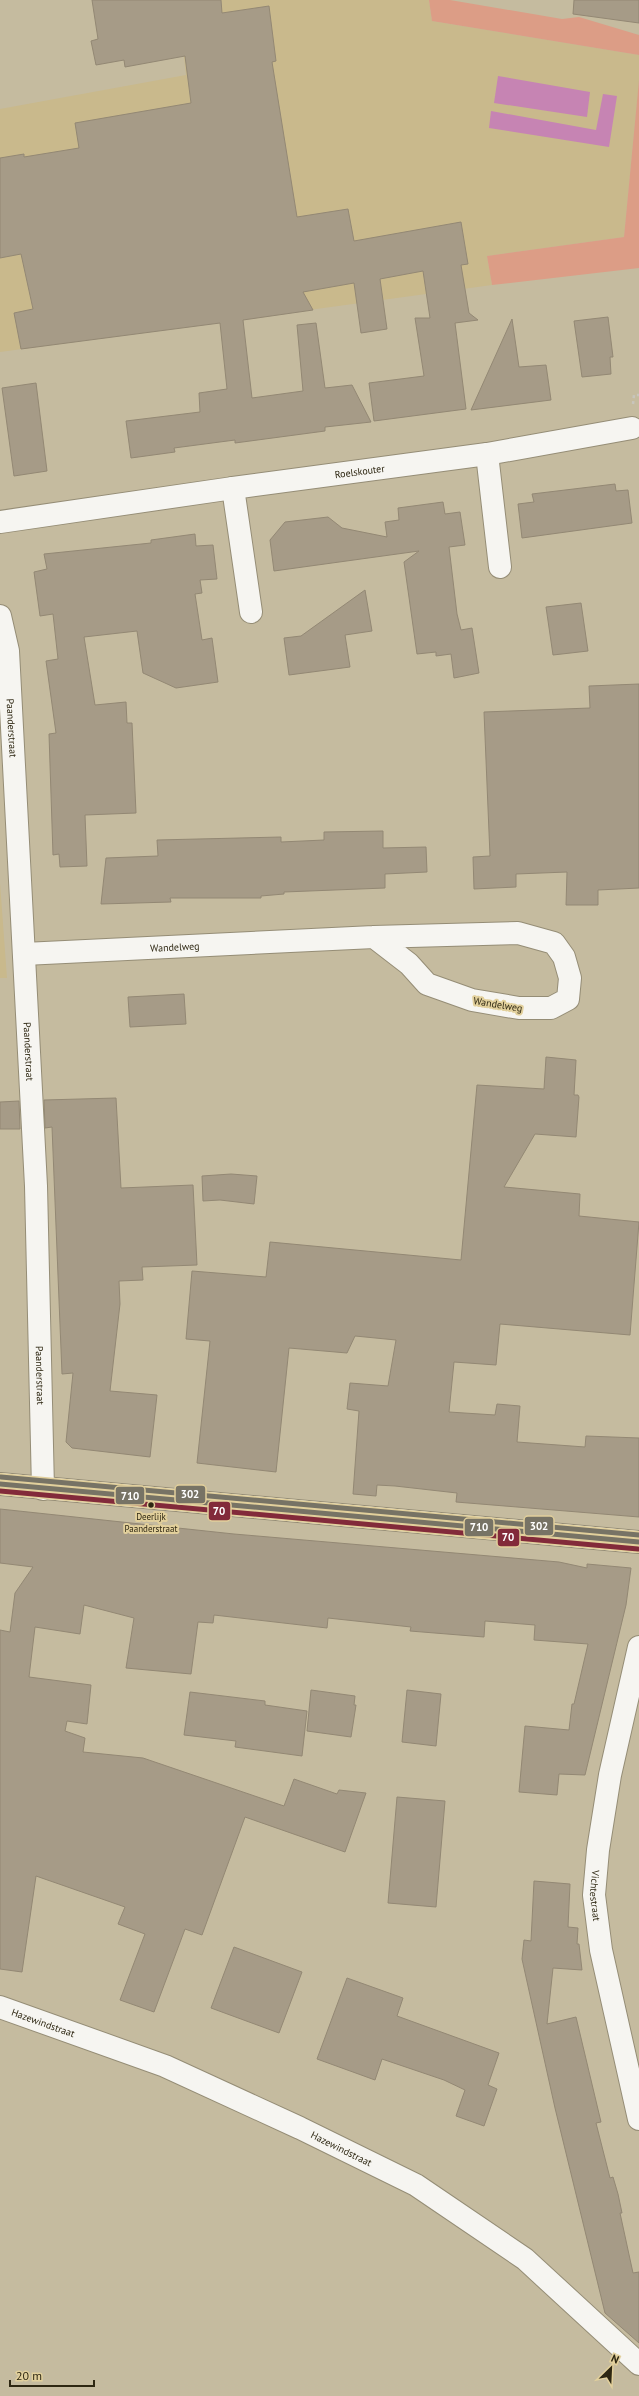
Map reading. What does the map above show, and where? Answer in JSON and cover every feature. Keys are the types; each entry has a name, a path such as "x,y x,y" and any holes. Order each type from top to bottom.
{"street":[{"name":"Roelskouter","path":"0,522 233,488 487,454 632,428"},
{"path":"487,454 500,567"},
{"path":"233,488 251,612"},
{"name":"Paanderstraat","path":"0,616 8,651 36,1186 43,1489"},
{"name":"Wandelweg","path":"24,954 374,937 518,933 554,943 564,957 570,978 568,999 551,1008 519,1008 472,1000 427,984 410,964 374,937"},
{"path":"0,1484 639,1542"},
{"name":"Vichtestraat","path":"639,1647 610,1775 598,1850 594,1895 601,1950 639,2120"},
{"name":"Hazewindstraat","path":"0,2007 165,2066 300,2128 416,2185 525,2259 639,2364"}],"shaded area":[{"path":"221,0 429,0 432,21 639,55 639,80 624,237 487,256 492,285 0,352 0,109 186,75 179,12 222,6"},
{"path":"429,0 450,0 562,19 579,17 639,35 639,55 432,21"},
{"path":"498,76 590,92 587,117 494,103"},
{"path":"639,80 639,268 492,285 487,256 624,237"},
{"path":"603,94 617,96 609,147 489,128 491,111 596,130"},
{"path":"0,883 7,978 0,978"}],"building":[{"path":"92,0 221,0 222,13 269,6 276,61 272,62 297,217 348,209 354,241 461,222 468,264 461,265 469,313 478,320 455,323 466,409 374,421 369,383 424,376 415,318 430,318 423,271 380,279 387,329 361,333 354,283 303,292 313,310 243,320 252,398 303,391 297,325 316,323 325,388 352,385 371,422 325,427 325,431 235,443 235,440 174,448 175,452 131,458 126,421 200,412 199,393 227,389 220,323 21,349 14,313 33,309 21,254 0,258 0,158 24,154 24,157 79,148 75,123 191,103 185,56 125,67 124,60 96,65 91,41 98,39"},
{"path":"574,0 639,0 639,23 573,14"},
{"path":"608,317 613,357 610,357 611,374 582,377 574,321"},
{"path":"512,319 519,367 546,365 551,400 471,410"},
{"path":"36,383 47,471 14,476 2,388"},
{"path":"615,484 616,491 628,490 632,523 522,538 518,504 534,502 532,494"},
{"path":"443,502 445,514 460,512 465,545 449,547 457,614 461,630 472,628 479,673 454,678 451,654 436,656 436,652 417,654 404,562 419,551 274,571 270,540 285,522 328,517 342,528 387,537 385,522 399,520 398,508"},
{"path":"195,534 196,546 213,545 217,579 200,580 202,593 195,594 202,640 212,638 218,682 176,688 143,673 137,631 84,637 95,705 126,702 127,723 132,723 136,813 85,815 87,866 60,867 59,854 53,855 49,734 56,733 46,661 58,659 53,614 40,616 34,572 47,569 44,554 151,543 151,540"},
{"path":"365,590 372,631 345,635 350,667 289,675 284,638 301,636"},
{"path":"581,603 588,651 553,655 546,607"},
{"path":"639,684 639,888 598,890 598,905 566,905 567,872 516,874 516,887 474,889 473,857 490,856 484,712 590,708 589,686"},
{"path":"383,831 383,848 426,847 427,872 385,874 385,888 284,892 284,894 261,896 261,898 170,898 171,902 101,904 106,858 158,856 157,840 281,837 281,842 324,840 324,832"},
{"path":"184,994 186,1024 130,1027 128,997"},
{"path":"546,1057 576,1060 574,1095 578,1095 579,1097 576,1137 535,1134 504,1187 580,1194 579,1216 639,1222 630,1335 500,1324 496,1365 454,1362 449,1412 495,1415 497,1404 520,1406 517,1442 585,1447 586,1436 639,1438 639,1517 456,1502 457,1493 395,1486 377,1485 376,1496 353,1494 359,1411 347,1409 350,1383 388,1386 396,1340 355,1336 347,1353 289,1348 276,1472 197,1463 210,1341 186,1339 192,1271 266,1277 270,1242 461,1260 477,1085 544,1089"},
{"path":"116,1098 121,1188 193,1185 197,1265 142,1267 143,1280 119,1281 120,1304 110,1391 157,1395 150,1457 72,1448 66,1442 73,1373 62,1374 52,1127 45,1128 44,1100"},
{"path":"19,1101 20,1129 0,1129 0,1102"},
{"path":"231,1174 257,1176 254,1204 220,1200 203,1201 202,1176"},
{"path":"0,1509 234,1534 559,1562 587,1568 587,1564 631,1568 626,1605 585,1775 559,1774 557,1795 519,1792 525,1726 569,1730 572,1704 574,1704 588,1644 534,1640 535,1625 485,1621 484,1637 410,1631 411,1627 328,1618 327,1628 214,1615 213,1623 198,1622 191,1674 126,1668 134,1618 84,1605 80,1634 35,1627 29,1677 91,1685 87,1724 67,1721 65,1731 85,1738 83,1752 143,1758 284,1806 294,1779 337,1794 339,1790 366,1793 345,1852 245,1817 202,1935 185,1929 154,2012 120,2000 145,1934 118,1924 125,1907 36,1876 22,1972 0,1969 0,1630 10,1632 15,1593 33,1567 0,1563"},
{"path":"311,1690 355,1696 354,1705 356,1705 351,1737 307,1731"},
{"path":"407,1690 441,1694 436,1746 402,1742"},
{"path":"190,1692 265,1701 265,1705 307,1711 302,1756 235,1747 236,1741 184,1735"},
{"path":"397,1797 445,1801 436,1907 388,1903"},
{"path":"534,1881 570,1884 568,1927 578,1928 577,1944 579,1944 582,1970 553,1968 547,2024 576,2017 601,2122 596,2123 610,2178 613,2177 618,2194 622,2213 620,2213 633,2273 639,2272 639,2343 605,2313 555,2108 522,1959 524,1940 531,1941"},
{"path":"234,1947 302,1972 279,2033 211,2008"},
{"path":"347,1978 403,1998 397,2016 499,2053 488,2085 497,2089 484,2126 456,2116 465,2090 444,2080 382,2059 375,2080 317,2059"}],"transit line":[{"name":"302","path":"1,1477 639,1535"},
{"name":"710","path":"0,1484 639,1542"},
{"name":"70","path":"0,1491 638,1549"}],"place":[{"name":"Deerlijk Paanderstraat","path":"151,1505"}]}
